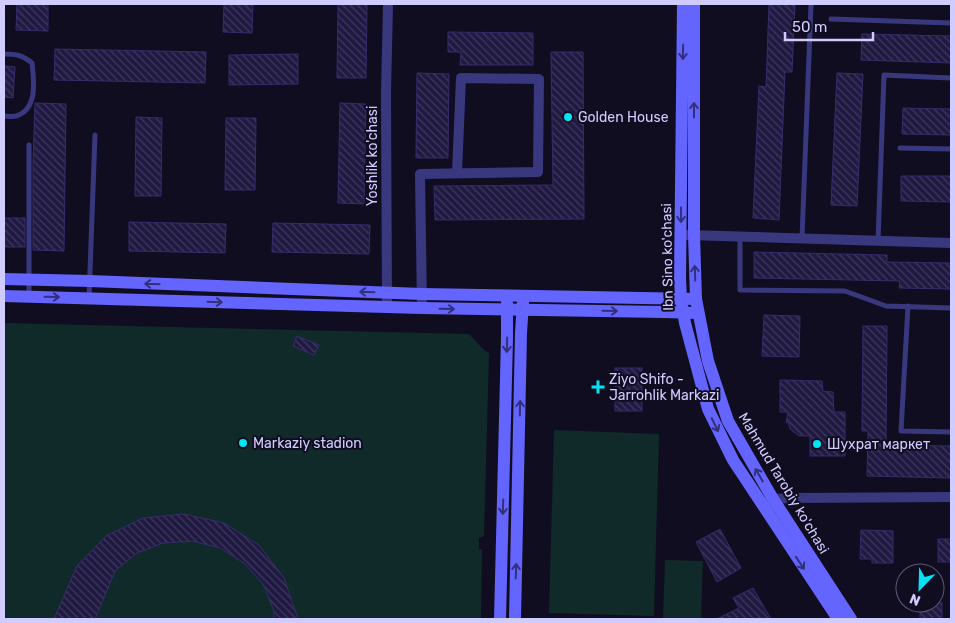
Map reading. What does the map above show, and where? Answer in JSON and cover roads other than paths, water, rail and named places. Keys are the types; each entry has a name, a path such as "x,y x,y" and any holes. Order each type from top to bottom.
{"street":[{"name":"Yoshlik ko'chasi","path":"387,307 386,93 388,4"},
{"name":"Ibn Sino ko'chasi","path":"683,4 687,235 681,299 683,313 708,409 733,460 768,502 837,619"},
{"name":"Mahmud Tarobiy ko'chasi","path":"694,4 687,235 698,313 708,361 728,421 768,502 851,619"},
{"path":"422,308 420,174 538,172 539,79 461,78 457,173"},
{"path":"687,235 951,243"},
{"path":"4,279 422,294 696,299"},
{"path":"4,296 422,308 698,313"},
{"path":"500,619 507,296"},
{"path":"515,619 521,333 524,296"},
{"path":"768,502 794,498 951,497"},
{"path":"502,542 517,542"}],"lane":[{"path":"802,238 810,4"},
{"path":"831,19 951,23"},
{"path":"4,54 24,56 32,63 34,80 33,97 26,110 16,116 4,116"},
{"path":"878,241 884,75 951,78"},
{"path":"89,298 95,135"},
{"path":"29,297 30,146"},
{"path":"900,148 951,149"},
{"path":"740,237 740,290 846,291 886,306 951,308"},
{"path":"908,306 901,431 951,432"}],"place":[{"name":"Golden House","path":"568,117"},
{"name":"Ziyo Shifo - Jarrohlik Markazi","path":"598,387"},
{"name":"Markaziy stadion","path":"243,443"},
{"name":"Шухрат маркет","path":"817,444"}]}
